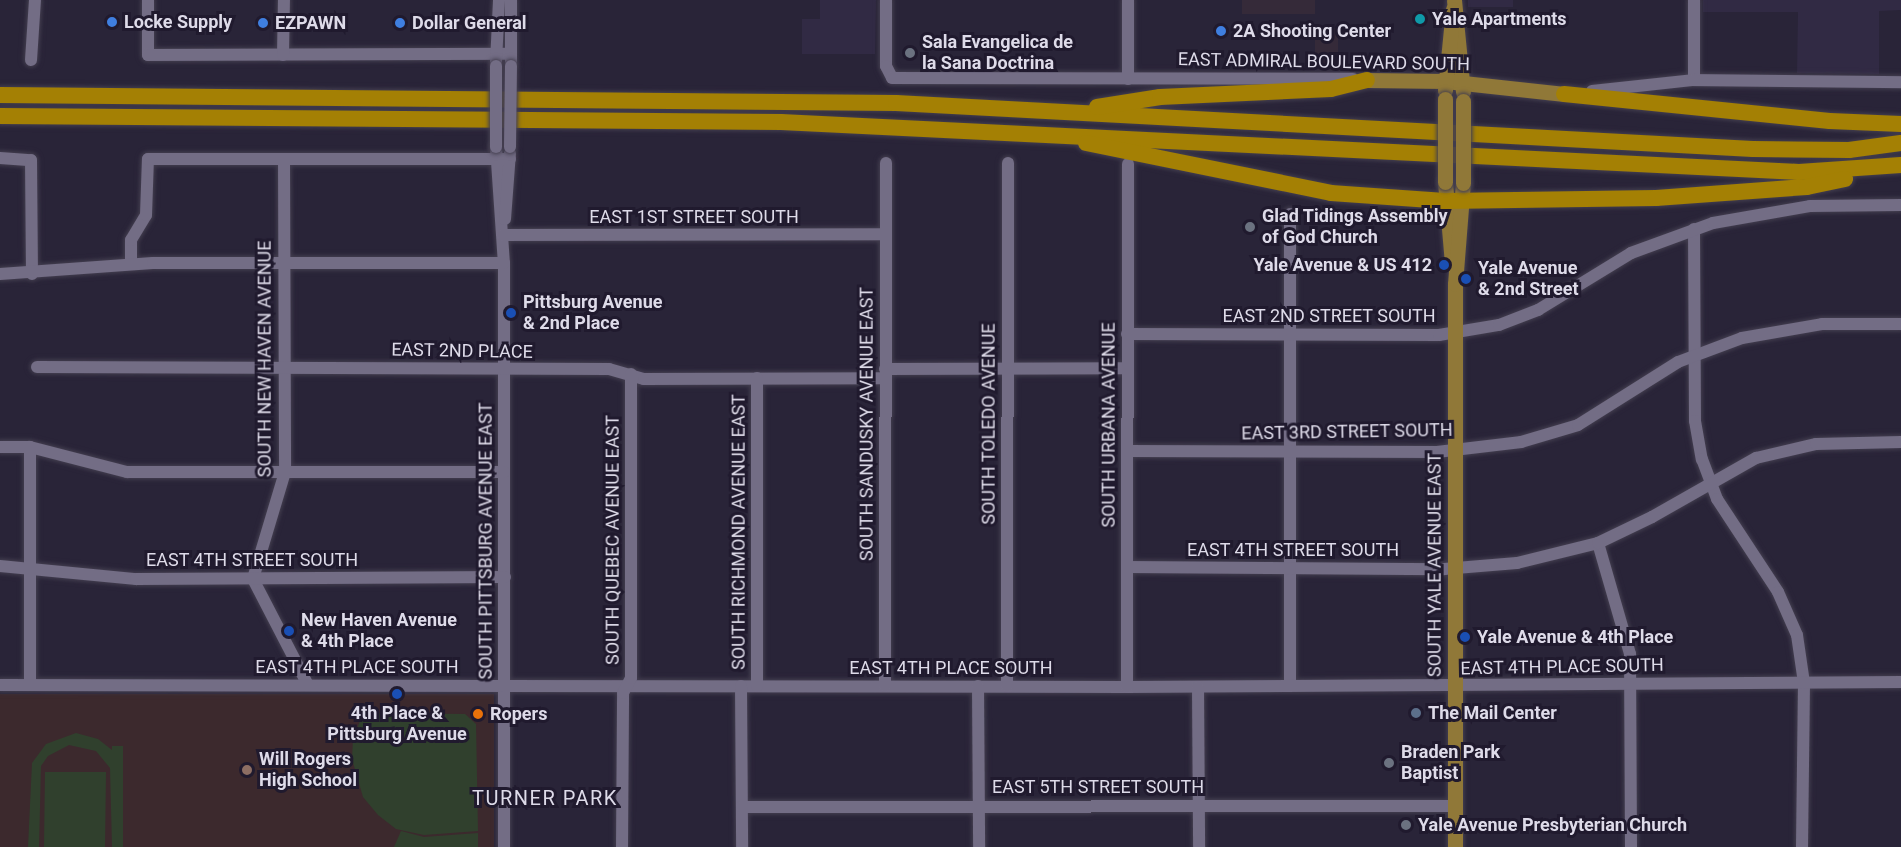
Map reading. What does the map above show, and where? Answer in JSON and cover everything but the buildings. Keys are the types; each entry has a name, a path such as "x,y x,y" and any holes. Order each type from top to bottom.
{"highway":[{"path":"1064,112 1160,97 1331,89 1368,80"},
{"path":"1564,94 1830,121 1901,124"},
{"path":"0,95 759,100 1064,112 1753,149 1849,150 1901,143"},
{"path":"0,116 781,122 1047,133 1789,172 1901,165"},
{"path":"1047,133 1331,193 1463,202 1615,200 1807,188 1901,165"}],"main road":[{"name":"SOUTH YALE AVENUE EAST","path":"1454,1 1445,99 1445,201 1455,284"},
{"name":"SOUTH YALE AVENUE EAST","path":"1454,1 1463,83 1463,202 1455,284 1455,847"},
{"name":"EAST ADMIRAL BOULEVARD SOUTH","path":"1368,80 1446,81 1564,94"}],"street":[{"path":"31,60 35,0"},
{"path":"148,0 148,55 283,55 511,60"},
{"path":"283,55 284,0"},
{"name":"SOUTH PITTSBURG AVENUE EAST","path":"499,0 496,60 496,153 504,263 504,847"},
{"name":"SOUTH PITTSBURG AVENUE EAST","path":"503,235 510,153 510,0"},
{"name":"EAST ADMIRAL BOULEVARD SOUTH","path":"886,0 889,76 976,81 1301,78 1368,80"},
{"path":"1128,0 1128,80"},
{"path":"1694,0 1694,80"},
{"name":"EAST ADMIRAL BOULEVARD SOUTH","path":"1564,94 1694,80 1901,82"},
{"path":"131,264 131,240 146,215 148,159 285,159 510,153"},
{"path":"0,159 31,160 32,274"},
{"name":"SOUTH NEW HAVEN AVENUE","path":"253,579 285,472 283,368 285,159"},
{"name":"SOUTH SANDUSKY AVENUE EAST","path":"885,686 886,163"},
{"name":"SOUTH TOLEDO AVENUE","path":"1007,686 1008,163"},
{"name":"SOUTH URBANA AVENUE","path":"1127,687 1128,164"},
{"name":"EAST 2ND STREET SOUTH","path":"1127,334 1438,335 1520,318 1630,253 1694,229 1732,218 1801,207 1901,205"},
{"path":"1290,214 1290,686"},
{"path":"1694,229 1695,421 1709,482 1726,517 1787,610 1797,635 1804,683 1802,847"},
{"name":"EAST 1ST STREET SOUTH","path":"503,235 885,234"},
{"path":"0,274 32,274 131,264 504,263"},
{"name":"EAST 3RD STREET SOUTH","path":"1127,451 1455,449 1521,442 1578,425 1695,354 1794,327 1901,324"},
{"name":"EAST 2ND PLACE","path":"37,367 609,369 644,379 757,378 1007,368 1127,368"},
{"name":"SOUTH QUEBEC AVENUE EAST","path":"622,847 622,693 631,678 631,374"},
{"name":"SOUTH RICHMOND AVENUE EAST","path":"757,378 757,686"},
{"name":"EAST 4TH STREET SOUTH","path":"1127,567 1289,569 1455,567 1517,563 1598,543 1652,517 1709,482 1756,458 1816,444 1901,442"},
{"path":"0,447 30,447 127,472 504,472"},
{"path":"30,447 30,685"},
{"path":"1598,543 1625,630 1632,684 1631,847"},
{"name":"EAST 4TH STREET SOUTH","path":"0,566 117,578 505,577"},
{"path":"253,579 308,685"},
{"name":"EAST 4TH PLACE SOUTH","path":"0,685 1198,687 1901,682"},
{"name":"SOUTH RICHMOND AVENUE EAST","path":"741,686 742,847"},
{"path":"978,686 979,847"},
{"path":"1198,687 1199,847"},
{"name":"EAST 5TH STREET SOUTH","path":"742,807 1455,806"}],"shaded area":[{"path":"820,0 876,0 875,54 802,54 802,19 820,19"},
{"path":"1242,0 1315,0 1315,14 1242,14"},
{"path":"1468,0 1513,0 1513,7 1468,7"},
{"path":"1703,0 1901,0 1901,10 1879,11 1879,74 1797,73 1798,12 1703,12"},
{"path":"1315,28 1338,28 1338,68 1315,68"},
{"name":"Will Rogers High School","path":"0,694 494,694 494,847 0,847"}],"green space":[{"path":"363,713 465,714 476,724 478,831 424,835 396,829 378,815 363,797 352,759 353,739"},
{"path":"76,733 98,739 112,750 112,746 123,746 123,847 112,847 110,768 96,751 69,745 48,756 41,766 39,847 28,847 32,763 46,744"},
{"path":"45,772 106,772 105,847 44,847"},
{"path":"401,831 424,837 478,833 478,847 394,847"}],"place":[{"name":"Yale Apartments","path":"1420,19"},
{"name":"Locke Supply","path":"112,22"},
{"name":"EZPAWN","path":"263,23"},
{"name":"Dollar General","path":"400,23"},
{"name":"2A Shooting Center","path":"1221,31"},
{"name":"Sala Evangelica de la Sana Doctrina","path":"910,53"},
{"name":"Glad Tidings Assembly of God Church","path":"1250,227"},
{"name":"Yale Avenue & US 412","path":"1444,265"},
{"name":"Yale Avenue & 2nd Street","path":"1466,279"},
{"name":"Pittsburg Avenue & 2nd Place","path":"511,313"},
{"name":"New Haven Avenue & 4th Place","path":"289,631"},
{"name":"Yale Avenue & 4th Place","path":"1465,637"},
{"name":"4th Place & Pittsburg Avenue","path":"397,694"},
{"name":"The Mail Center","path":"1416,713"},
{"name":"Ropers","path":"478,714"},
{"name":"Braden Park Baptist","path":"1389,763"},
{"name":"Will Rogers High School","path":"247,770"},
{"name":"Yale Avenue Presbyterian Church","path":"1406,825"}],"district":[{"name":"TURNER PARK","path":"545,798"}]}
